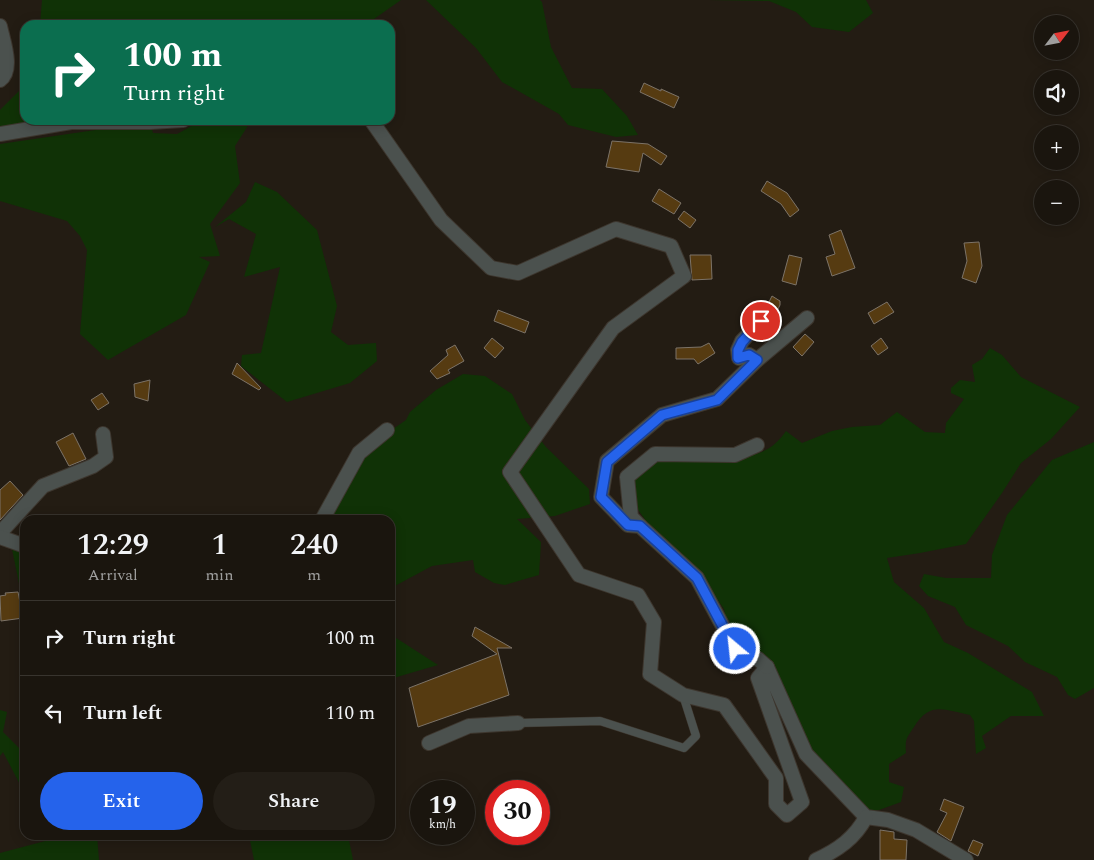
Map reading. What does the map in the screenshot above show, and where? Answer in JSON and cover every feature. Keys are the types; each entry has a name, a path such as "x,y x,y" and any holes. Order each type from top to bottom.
{"street":[{"path":"0,26 8,68 5,76 0,80"},
{"path":"0,134 53,125"},
{"path":"375,125 442,220 491,268 518,273 616,229 671,246 684,276 613,328 510,472 579,575 638,595 654,622 650,674 683,695 724,705 776,778 776,804 787,815 802,802 758,678 767,667"},
{"path":"640,526 628,525 601,497 607,462 662,415 717,400 757,360 807,318"},
{"path":"757,360 749,355 738,358 738,350 742,342 761,321"},
{"path":"325,515 359,453 387,430"},
{"path":"20,545 0,535 43,486 93,466 106,457 103,434"},
{"path":"757,445 735,455 655,454 627,477 631,517 697,578 735,649 758,659 767,667 806,754 866,817 888,820 916,830 966,860"},
{"path":"429,743 469,726 518,723"},
{"path":"816,860 846,843 859,830 866,817"}],"lane":[{"path":"518,723 600,721 684,748 696,736 683,695"}],"green space":[{"path":"42,0 401,0 374,20 40,20"},
{"path":"426,0 540,0 551,47 572,88 602,89 627,116 638,135 616,137 568,125 559,114 502,82 476,48"},
{"path":"709,0 866,0 873,13 849,32 812,27 796,12 769,1"},
{"path":"20,90 20,125 31,125 0,133 0,110"},
{"path":"130,125 151,125 153,133 177,134 194,125 248,125 235,146 240,183 210,224 220,256 199,257 210,262 186,315 108,360 80,334 87,250 80,236 67,221 0,201 0,144"},
{"path":"255,182 277,192 317,230 337,306 331,332 348,345 376,343 377,361 350,383 287,402 241,366 242,355 261,353 280,267 244,277 256,234 229,219 215,227 246,202"},
{"path":"990,348 1002,355 1021,377 1080,407 1051,439 1021,463 966,544 887,558 894,582 924,608 944,642 968,653 1032,692 1044,716 1011,716 982,736 986,748 976,754 974,721 970,715 938,709 926,713 908,737 906,753 889,764 889,782 904,787 901,802 879,810 856,813 815,772 780,690 737,642 728,629 724,609 697,571 653,531 632,501 630,482 650,457 751,455 771,447 786,431 802,443 832,431 880,425 897,412 925,432 945,433 946,423 964,399 951,393 951,388 960,380 975,382 972,365 982,359"},
{"path":"463,374 485,376 512,394 525,420 546,447 589,489 590,504 555,516 517,519 541,542 539,575 505,585 494,583 475,572 473,560 432,566 395,586 395,515 316,515 324,500 371,444 406,420 410,412 436,390"},
{"path":"1094,442 1094,688 1075,699 1068,695 1057,677 1025,662 1008,646 966,625 955,607 928,596 919,586 924,574 946,578 991,578 992,555 1007,515 1052,460"},
{"path":"12,549 20,551 20,588"},
{"path":"395,637 438,665 395,678"},
{"path":"0,710 7,712 3,732 20,749 20,784 3,752 0,756"},
{"path":"49,840 97,840 99,860 0,860 0,853"},
{"path":"250,840 349,840 353,860 254,860"}],"building":[{"path":"644,83 679,97 674,108 640,92"},
{"path":"612,141 648,144 667,156 661,165 643,153 639,172 606,167"},
{"path":"767,181 787,193 799,210 790,217 781,204 761,191"},
{"path":"659,189 681,203 674,214 652,201"},
{"path":"684,211 696,220 690,228 678,219"},
{"path":"841,230 855,268 832,276 826,257 835,254 829,235"},
{"path":"979,242 982,266 976,283 962,278 967,261 964,243"},
{"path":"690,255 711,255 712,279 692,280"},
{"path":"789,255 802,258 796,285 782,281"},
{"path":"772,296 780,301 774,317 764,312"},
{"path":"887,302 894,312 874,324 868,313"},
{"path":"498,310 529,322 525,333 494,321"},
{"path":"805,334 814,342 802,356 793,347"},
{"path":"492,338 504,348 495,358 484,348"},
{"path":"881,338 888,348 878,355 871,346"},
{"path":"709,343 715,353 698,364 694,359 676,359 676,348 701,347"},
{"path":"455,345 464,361 448,370 450,373 437,379 430,371 448,355 446,350"},
{"path":"237,363 261,388 259,390 232,374"},
{"path":"150,380 148,401 135,397 134,384"},
{"path":"102,393 109,403 98,410 91,400"},
{"path":"73,433 86,459 69,466 56,442"},
{"path":"10,481 23,495 0,520 0,490"},
{"path":"18,592 20,618 1,621 0,596 6,595 5,593"},
{"path":"475,627 512,648 497,648 509,695 418,727 409,688 497,654 472,636"},
{"path":"944,799 964,807 951,841 937,832 947,813 940,810"},
{"path":"880,830 894,832 894,839 907,840 906,860 880,860"},
{"path":"973,840 983,844 978,856 968,851"}],"route":[{"path":"735,649 697,578 640,526 628,525 601,497 607,462 662,415 717,400 757,360 749,355 738,358 738,350 742,342 761,321"}]}
